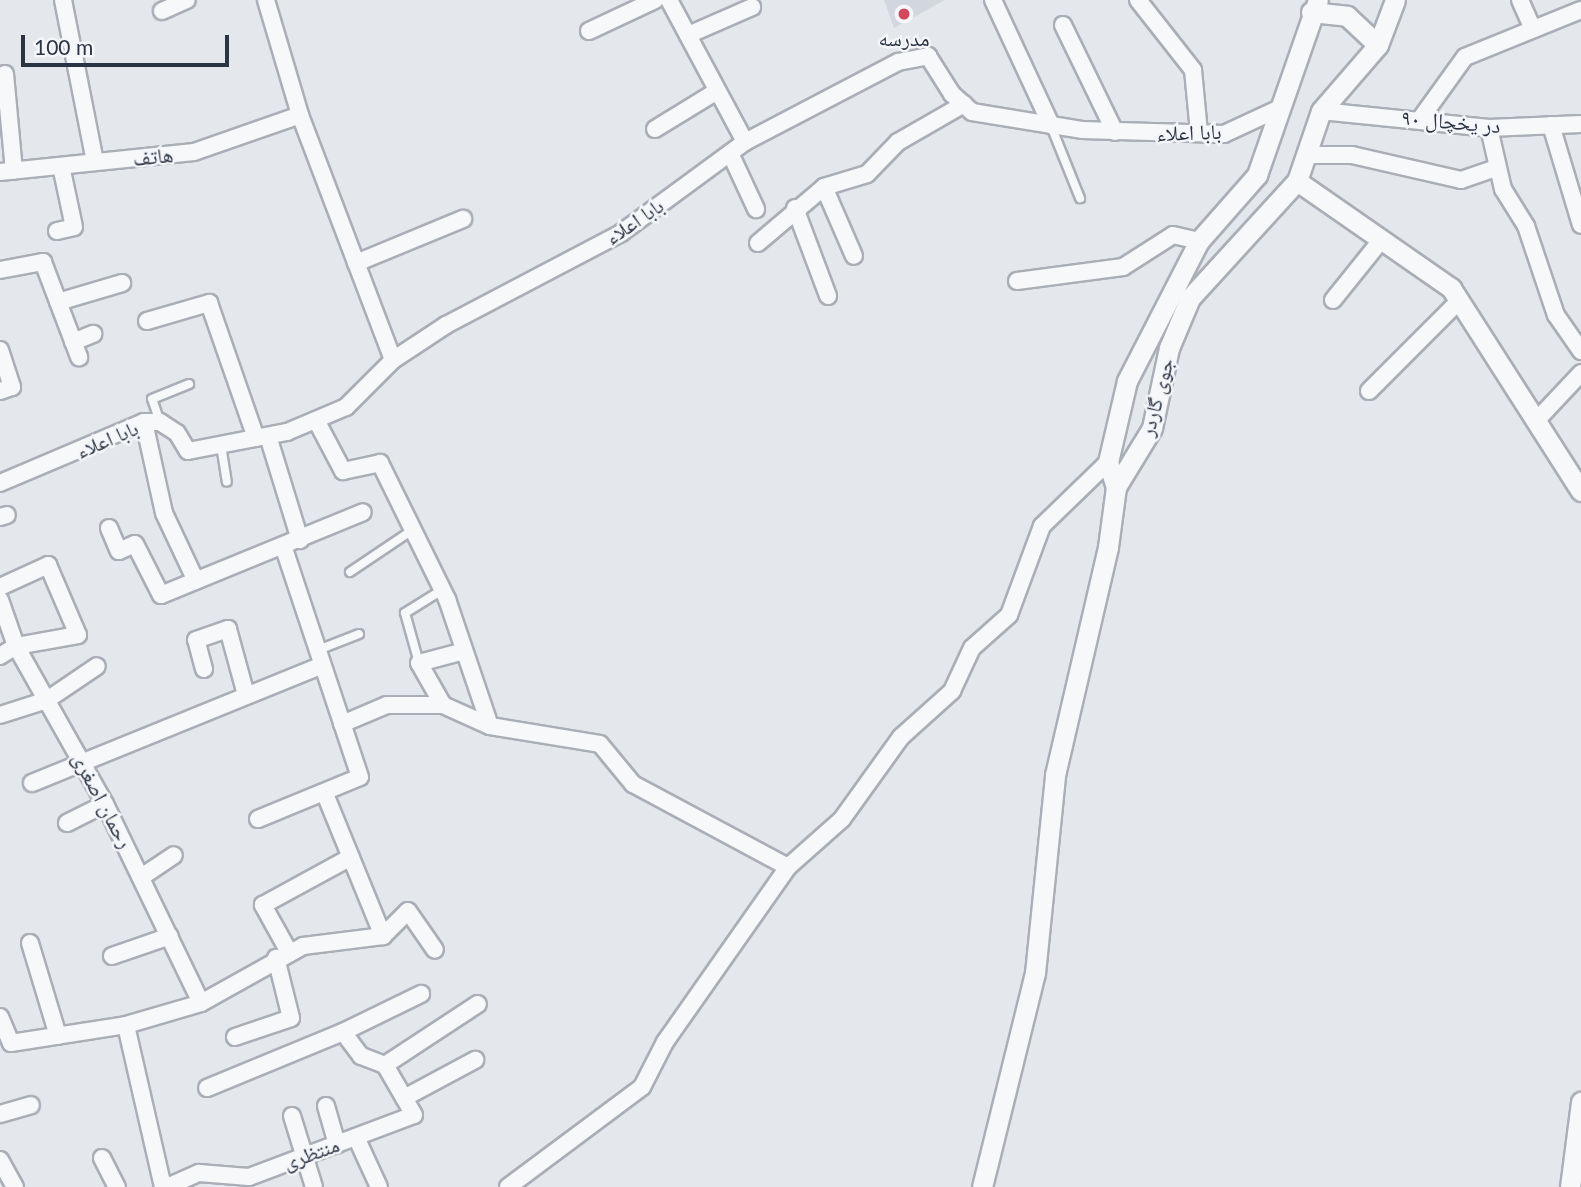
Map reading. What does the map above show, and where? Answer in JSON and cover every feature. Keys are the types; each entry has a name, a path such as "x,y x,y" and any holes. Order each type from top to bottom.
{"street":[{"path":"63,0 95,162"},
{"path":"162,11 187,0"},
{"path":"266,0 300,115 393,360"},
{"path":"589,31 655,0"},
{"path":"669,0 745,142"},
{"path":"1138,0 1193,70 1199,132"},
{"name":"جوی گاردر","path":"1116,487 1152,429 1169,348 1190,298 1225,256 1268,219 1297,181 1309,155 1321,111 1378,45 1395,0"},
{"path":"1520,0 1533,29"},
{"path":"996,1 1027,62 1051,125"},
{"path":"1314,6 1347,16 1378,45"},
{"name":"جوی گاردر","path":"1108,462 1127,381 1199,241 1257,175 1314,6"},
{"path":"688,35 752,7"},
{"path":"1421,118 1465,57 1581,10"},
{"path":"1063,25 1115,132"},
{"name":"بابا اعلاء","path":"0,483 152,422 188,451 262,437 316,420 346,407 393,360 621,233 745,142 898,62 928,56 972,111 1051,125 1115,132 1224,134 1278,109"},
{"path":"5,74 7,172"},
{"path":"655,130 718,91"},
{"path":"758,243 795,208 824,187 867,174 898,142 964,104"},
{"name":"در یخچال ۹۰","path":"1321,111 1421,118 1489,128 1581,124"},
{"name":"هاتف","path":"7,172 194,152 300,115"},
{"path":"1552,125 1581,225"},
{"path":"1489,128 1496,168 1526,226 1556,315 1581,351"},
{"path":"730,153 756,209"},
{"path":"1309,155 1352,155 1461,180 1496,168"},
{"path":"57,230 74,227 61,166"},
{"path":"1297,181 1451,288 1581,491"},
{"path":"824,187 854,256"},
{"path":"795,208 828,296"},
{"path":"356,263 463,219"},
{"path":"1017,281 1123,267 1173,235 1199,241 1225,256"},
{"path":"1333,300 1382,239"},
{"path":"0,270 43,262 76,349 93,334"},
{"path":"58,302 122,283"},
{"path":"1369,391 1459,301"},
{"path":"148,321 209,303 300,540"},
{"path":"0,350 12,387 0,391"},
{"path":"1536,421 1581,373"},
{"path":"316,420 344,471 380,463 442,590 461,652 490,726"},
{"path":"152,422 164,513 196,581"},
{"path":"508,1187 642,1087 665,1042 788,867 842,819 901,737 952,691 972,648 1009,615 1042,526 1108,462 1116,487 1055,775 1035,973 982,1187"},
{"path":"109,528 119,551 135,544 161,595 284,548 363,512"},
{"path":"258,819 360,777 284,548"},
{"path":"0,587 48,565 78,635 16,646 0,656"},
{"name":"رحمان اصغری","path":"0,600 3,620 82,760 143,876 201,1003"},
{"path":"204,669 196,640 228,628 246,695"},
{"path":"443,705 419,663 461,652"},
{"path":"32,783 82,760 246,695 320,657"},
{"path":"0,715 47,700 97,666"},
{"path":"342,724 387,705 443,705 490,726 600,744 633,783 788,867"},
{"path":"324,794 383,936"},
{"path":"67,823 105,804"},
{"path":"143,876 174,855"},
{"path":"235,1037 291,1018 283,955 263,905 351,857"},
{"path":"0,1017 11,1043 126,1025 201,1003 255,977 283,955 383,936 408,911 435,950"},
{"path":"112,956 170,936"},
{"path":"30,943 58,1036"},
{"path":"207,1088 343,1032 421,994"},
{"path":"385,1065 478,1004"},
{"path":"126,1025 165,1187"},
{"path":"343,1032 361,1056 385,1065 404,1098 475,1060"},
{"name":"منتظری","path":"165,1187 199,1173 249,1177 414,1115 404,1098"},
{"path":"1570,1187 1581,1102"},
{"path":"0,1114 31,1105"},
{"path":"326,1106 337,1144"},
{"path":"292,1116 314,1187"},
{"path":"356,1137 379,1187"},
{"path":"102,1158 117,1187"},
{"path":"2,1169 15,1187"}],"lane":[{"path":"1051,125 1080,198"},
{"path":"152,422 152,399 189,384"},
{"path":"221,445 227,482"},
{"path":"350,572 411,531"},
{"path":"419,663 405,612 442,590"},
{"path":"320,657 359,634"}],"shaded area":[{"name":"مدرسه","path":"884,0 945,0 894,28"}],"place":[{"name":"مدرسه","path":"904,14"}]}
